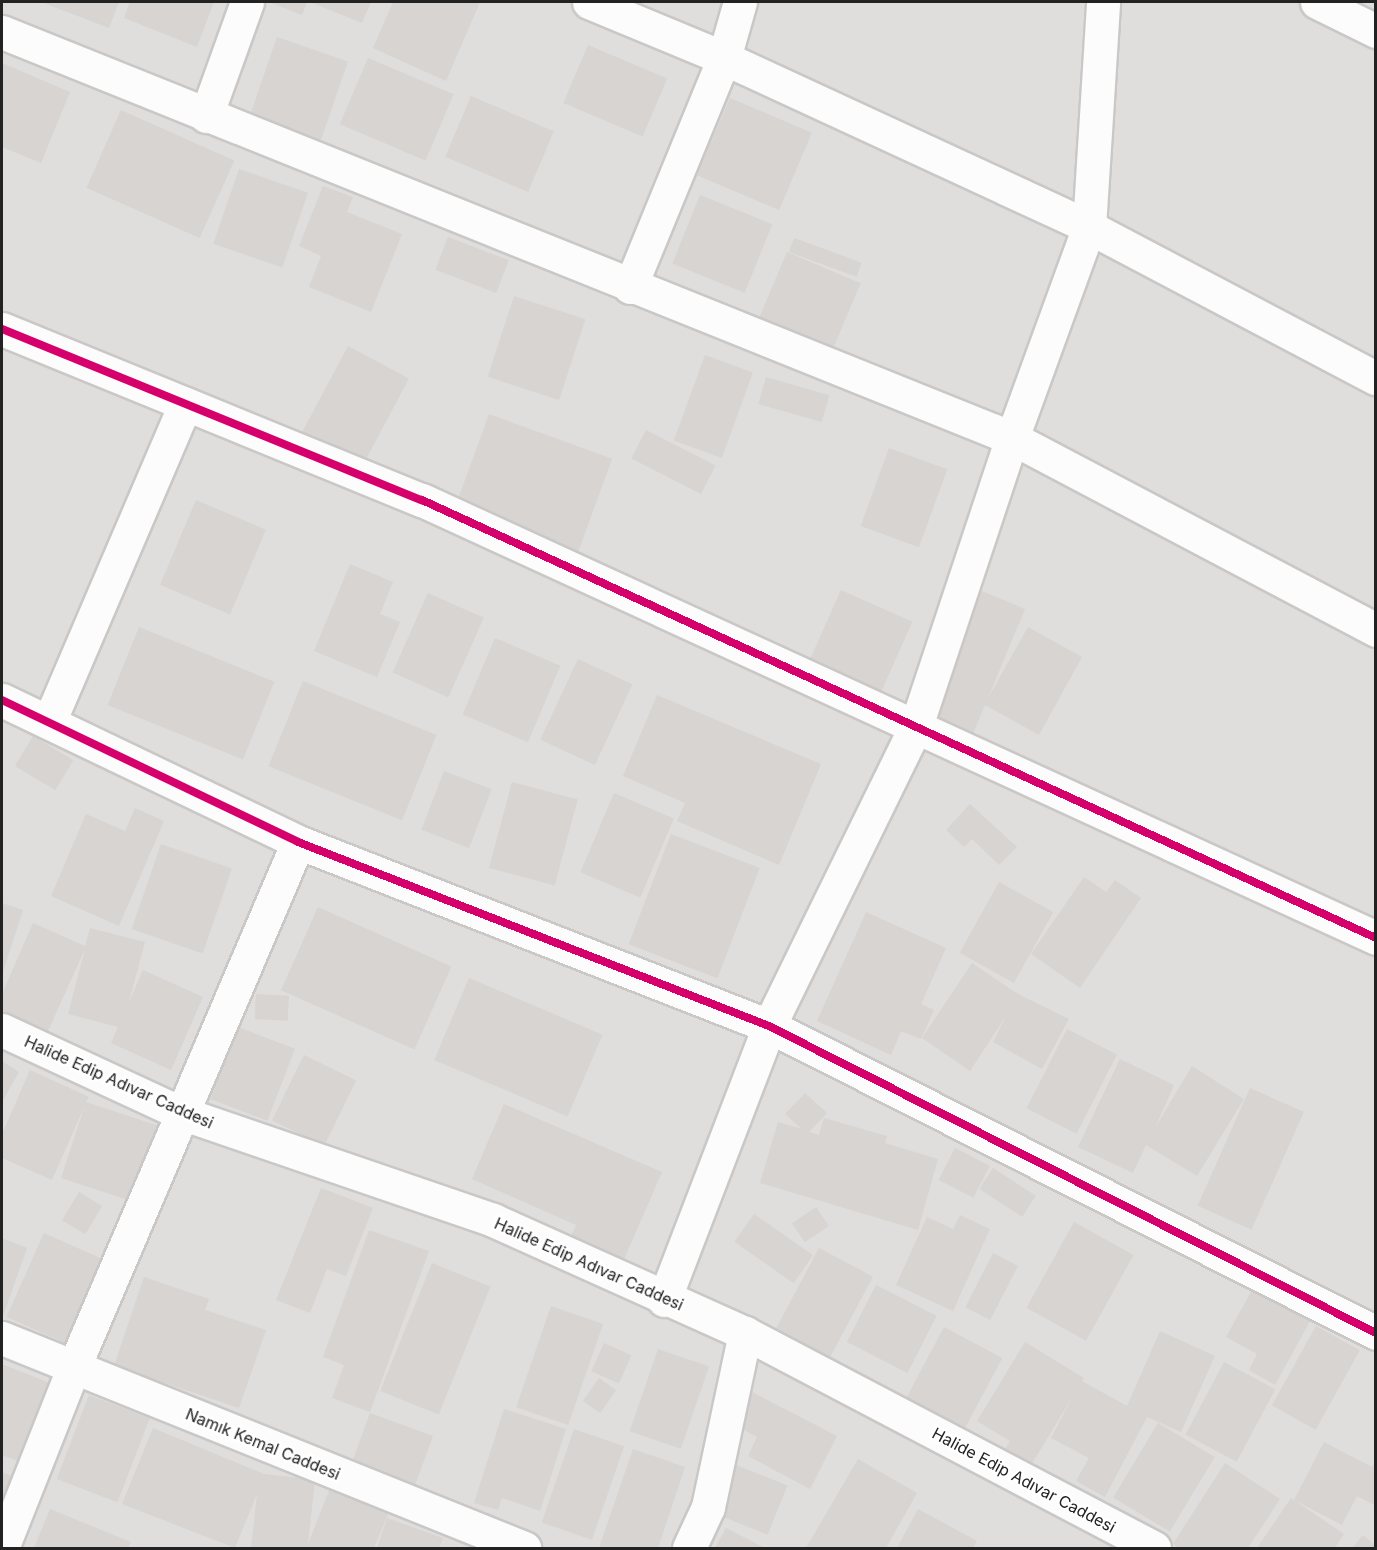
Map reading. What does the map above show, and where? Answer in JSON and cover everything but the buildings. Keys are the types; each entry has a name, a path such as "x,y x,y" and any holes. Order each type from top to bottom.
{"street":[{"path":"206,116 247,2"},
{"path":"589,2 724,58 1089,227 1376,378"},
{"path":"630,286 724,58 740,2"},
{"path":"664,1300 769,1026 916,726 1012,438 1089,227 1103,2"},
{"path":"1317,2 1376,31"},
{"path":"2,32 206,116 1012,438 1376,630"},
{"path":"2,329 422,500 1376,938"},
{"path":"49,722 185,404"},
{"path":"2,700 298,842 769,1026 1376,1333"},
{"path":"2,1548 73,1369 298,842"},
{"name":"Halide Edip Adıvar Caddesi","path":"2,1030 181,1113 493,1220 664,1300 745,1333 1154,1548"},
{"path":"689,1548 708,1507 745,1333"},
{"name":"Namık Kemal Caddesi","path":"2,1338 73,1369 524,1548"}],"shaded area":[{"path":"2,2 1375,2 1375,1548 2,1548"}],"cycle path":[{"path":"2,329 422,500 1376,938"},
{"path":"2,700 298,842 769,1026 1376,1333"}]}
